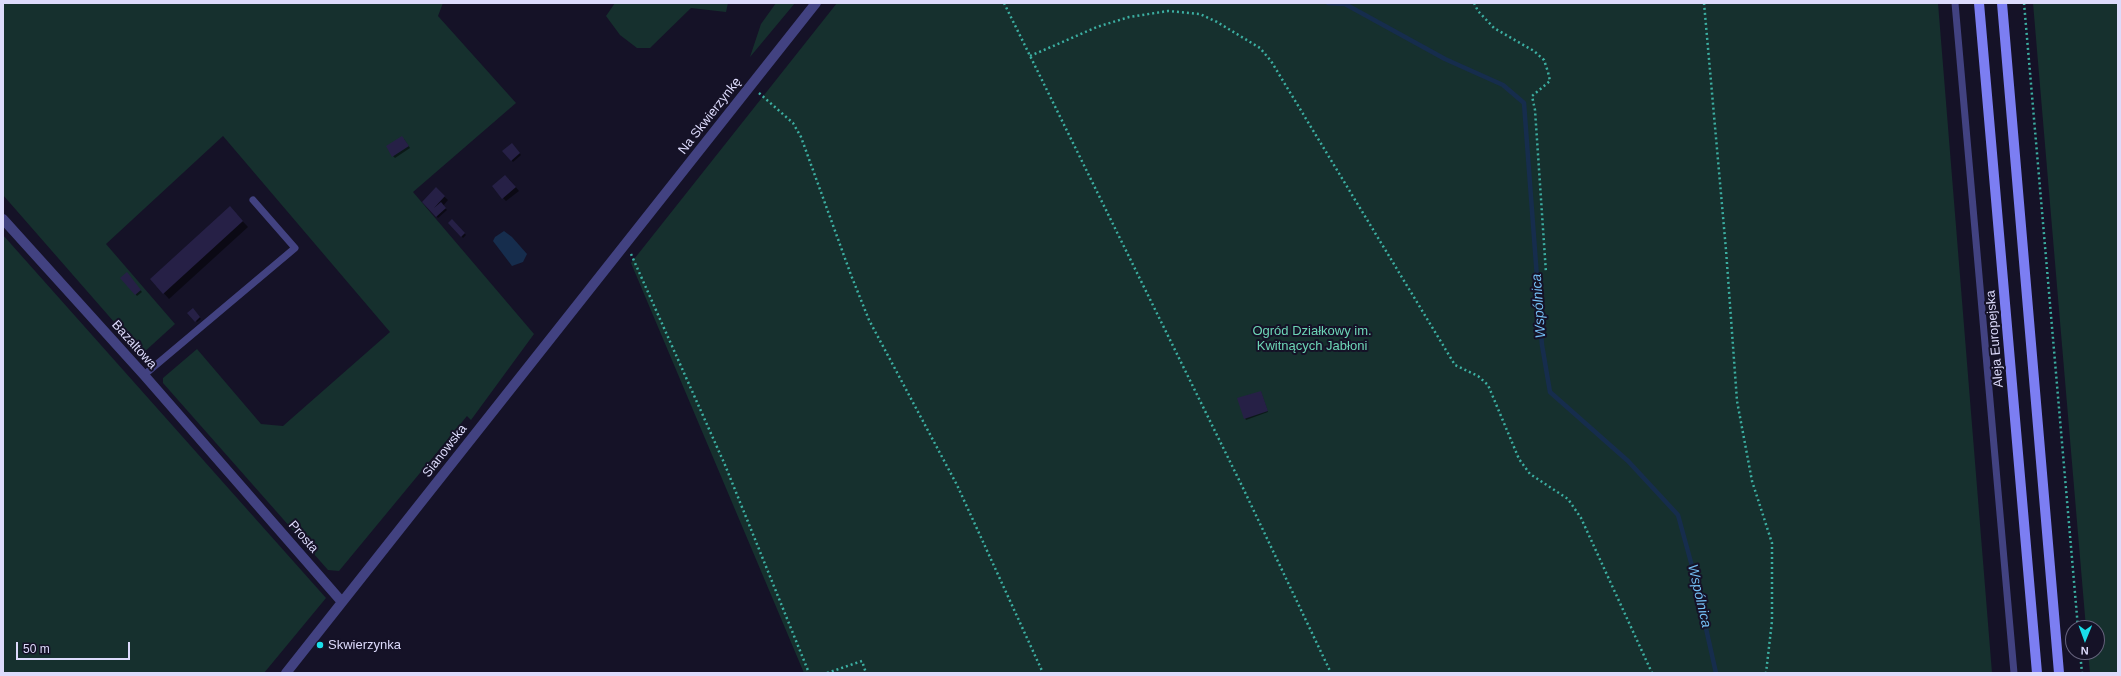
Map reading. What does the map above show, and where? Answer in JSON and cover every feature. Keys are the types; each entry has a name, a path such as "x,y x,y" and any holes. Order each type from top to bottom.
{"main road":[{"name":"Aleja Europejska","path":"1979,3 2037,673"},
{"path":"2002,3 2060,673"}],"street":[{"name":"Na Skwierzynkę","path":"625,245 816,3"},
{"name":"Bazaltowa","path":"3,219 144,375 245,490"},
{"name":"Sianowska","path":"286,673 625,245"},
{"name":"Prosta","path":"245,490 342,602"}],"lane":[{"path":"1955,3 2014,673"},
{"path":"144,375 295,248 253,200"}],"path":[{"path":"1004,3 1243,488 1331,673"},
{"path":"1474,3 1478,11 1494,28 1534,51 1544,60 1548,72 1550,81 1532,96 1535,110 1546,273"},
{"path":"1704,3 1726,250 1737,401 1752,481 1772,543 1772,621 1766,673"},
{"path":"2024,3 2077,620"},
{"path":"1030,56 1097,27 1129,16 1168,11 1200,14 1217,22 1260,48 1271,61 1456,365 1478,376 1488,385 1519,459 1530,474 1568,499 1581,518 1652,673"},
{"path":"750,86 793,123 801,137 869,320 957,485 1043,673"},
{"path":"625,245 635,258 722,458 809,673"},
{"path":"827,673 862,660 866,673"},
{"path":"2081,660 2082,673"}],"green space":[{"path":"3,3 443,3 438,16 516,103 413,192 534,334 471,420 467,416 339,571 328,570 163,383 163,378 197,349 261,424 283,426 390,332 223,136 106,244 175,324 142,354 3,195"},
{"path":"615,3 728,3 726,12 691,8 650,48 637,48 620,35 606,16"},
{"path":"776,3 795,3 750,57 761,24"},
{"name":"Ogród Działkowy im. Kwitnących Jabłoni","path":"837,3 1938,3 1992,673 804,673 631,263"},
{"path":"2033,3 2118,3 2118,673 2090,673 2089,660 2105,660 2105,620 2085,620"},
{"path":"3,235 326,598 264,673 3,673"}],"water":[{"path":"504,231 512,237 527,254 523,262 512,266 493,241 495,237"}],"building":[{"path":"402,136 409,146 392,157 386,146"},
{"path":"512,143 520,153 511,161 502,151"},
{"path":"505,175 516,187 502,199 492,186"},
{"path":"436,187 445,196 434,208 441,202 446,208 436,217 422,202"},
{"path":"230,206 243,221 163,294 150,279"},
{"path":"452,219 465,233 461,237 448,223"},
{"path":"127,272 141,290 135,295 120,278"},
{"path":"193,308 200,317 195,322 187,313"},
{"path":"1261,391 1268,411 1244,419 1237,398"}],"waterway":[{"name":"Wspólnica","path":"1328,3 1345,4 1445,59 1503,85 1524,103 1542,345 1550,392 1628,461 1678,515 1692,566 1716,673"}],"place":[{"name":"Skwierzynka","path":"320,645"}]}
